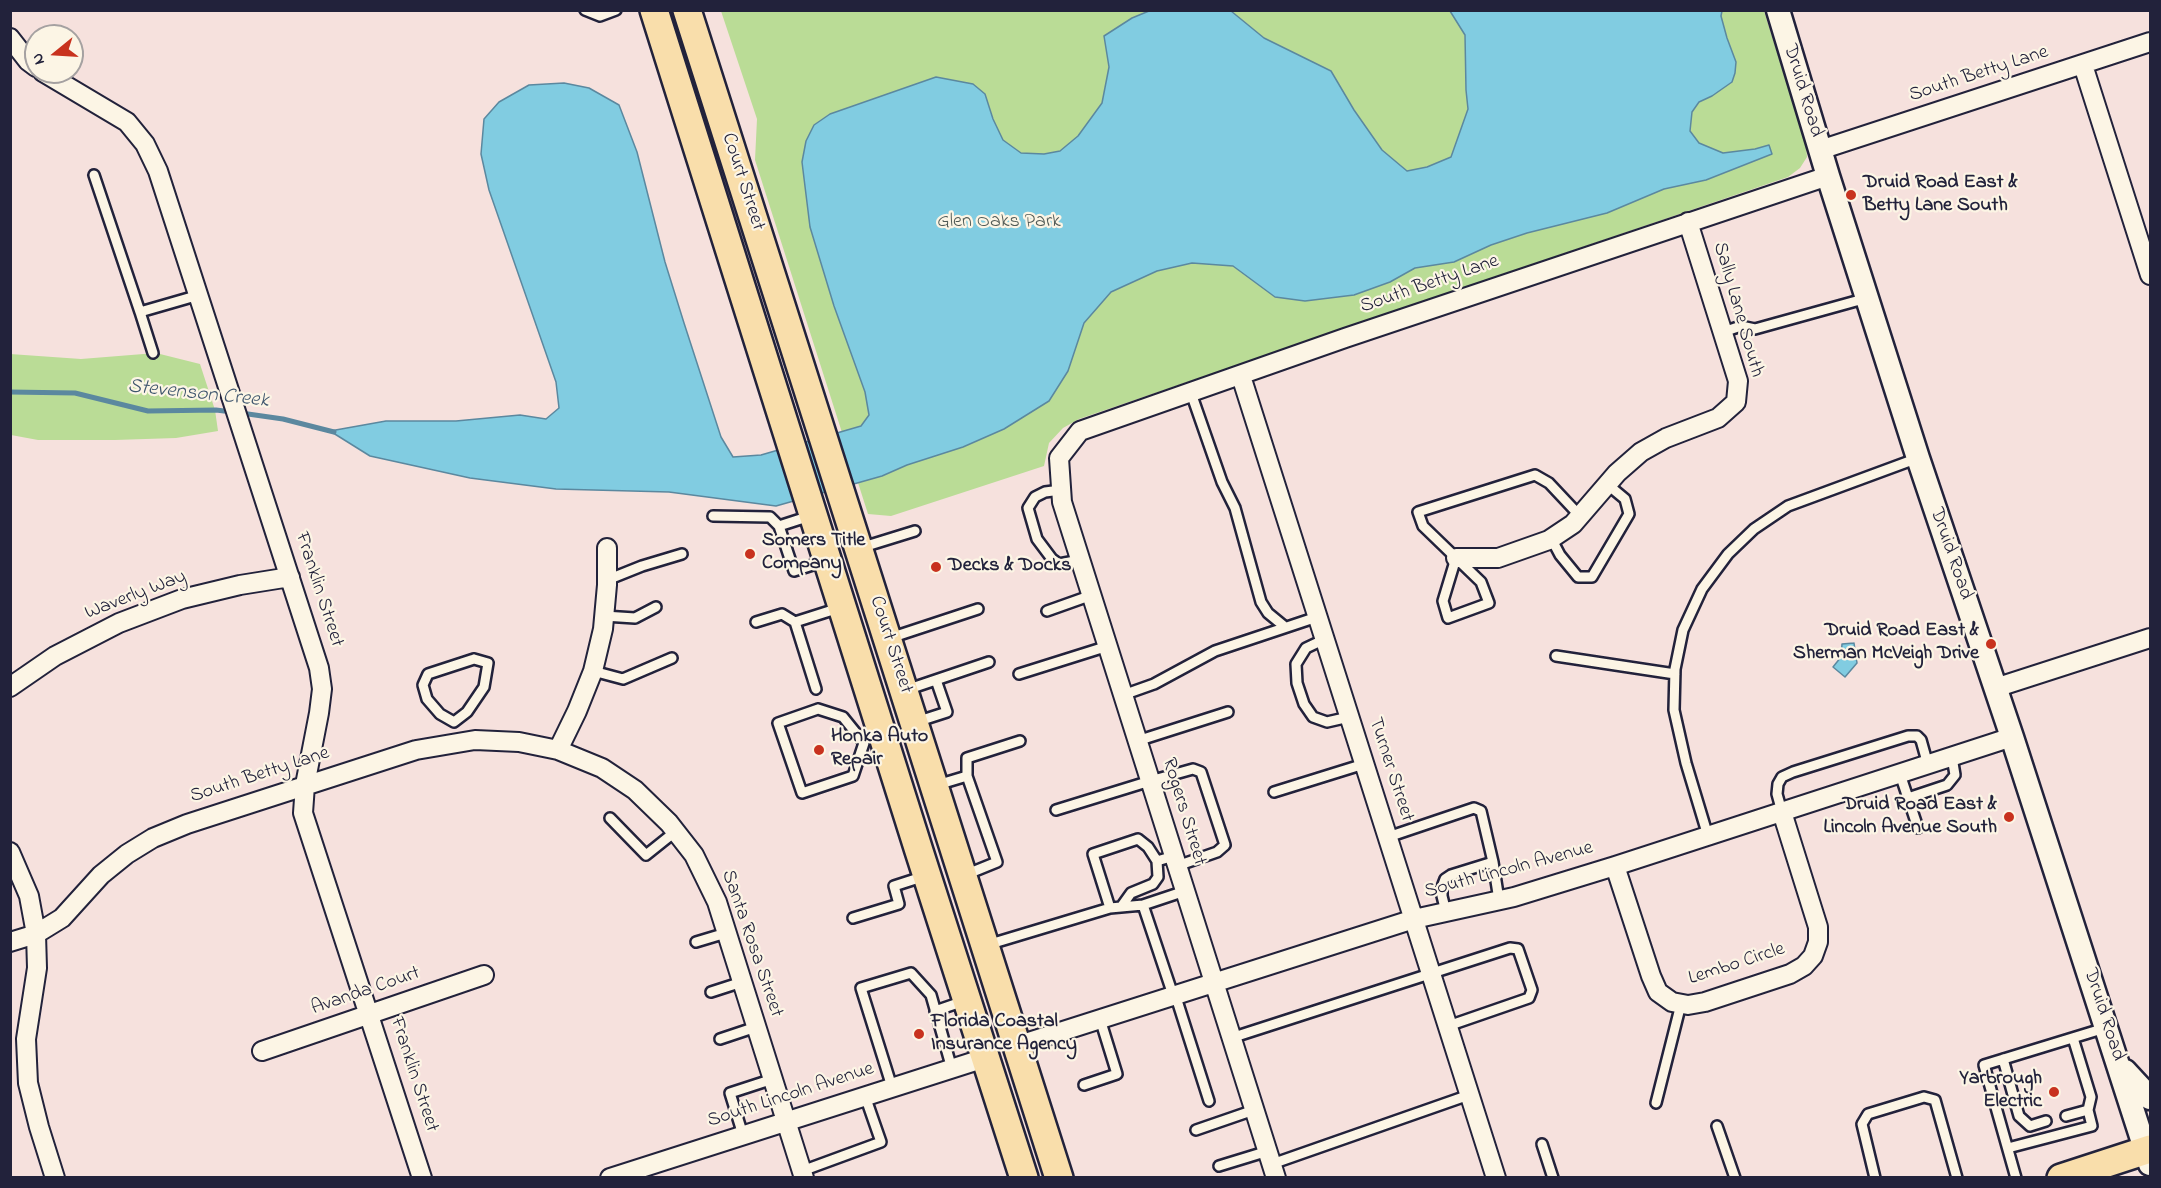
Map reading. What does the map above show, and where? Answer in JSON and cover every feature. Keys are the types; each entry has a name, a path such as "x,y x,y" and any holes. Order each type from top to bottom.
{"main road":[{"name":"Court Street","path":"654,10 842,607 874,740 923,863 1024,1178"},
{"name":"Court Street","path":"687,10 1059,1178"},
{"path":"923,863 953,906 993,1019 1016,1046"},
{"path":"985,1058 1014,1093 1045,1178"},
{"path":"2061,1178 2149,1154"}],"street":[{"name":"Druid Road","path":"1778,10 1918,458 2149,1154"},
{"path":"10,38 24,56"},
{"name":"South Betty Lane","path":"1820,150 2151,42"},
{"path":"2084,65 2151,275"},
{"name":"Franklin Street","path":"63,84 127,122 145,144 158,171 199,295 319,668 322,689 305,785 303,813 422,1178"},
{"name":"South Betty Lane","path":"1059,458 1080,431 1345,338 1828,176"},
{"name":"Sally Lane South","path":"1456,558 1498,558 1551,538 1573,524 1607,484 1641,452 1666,438 1718,418 1736,402 1738,381 1688,222"},
{"name":"Turner Street","path":"1241,376 1496,1178"},
{"name":"Rogers Street","path":"1059,458 1062,502 1150,781 1169,861 1185,891 1272,1164"},
{"path":"558,750 593,671 604,616 607,548"},
{"name":"Waverly Way","path":"10,687 55,656 119,623 182,599 240,585 290,577"},
{"path":"1995,688 2151,638"},
{"path":"874,740 915,724"},
{"name":"South Lincoln Avenue","path":"1016,1046 1414,919 1499,900 1615,866 2012,737"},
{"name":"South Betty Lane","path":"10,942 36,934 62,918 101,875 127,854 153,838 187,824 416,750 476,740 519,742 558,750"},
{"name":"Santa Rosa Street","path":"558,750 602,768 635,790 676,831 694,855 717,902 803,1174"},
{"name":"Lembo Circle","path":"1615,866 1658,992 1672,1002 1681,1004 1704,1002 1790,974 1804,966 1813,956 1818,942 1818,927 1782,812"},
{"path":"10,852 29,896 36,934 37,969 26,1039 28,1083 55,1178"},
{"name":"Avanda Court","path":"262,1051 484,975"},
{"name":"South Lincoln Avenue","path":"610,1178 985,1058"},
{"path":"2120,1065 2151,1098"}],"lane":[{"path":"585,10 600,16 616,10"},
{"path":"94,175 153,353"},
{"path":"140,312 199,295"},
{"path":"1723,332 1741,326 1755,329 1867,298"},
{"path":"1191,393 1222,482 1235,508 1261,602 1268,613 1285,627"},
{"path":"1708,836 1686,763 1674,710 1675,674 1683,630 1702,589 1728,554 1754,529 1788,506 1918,458"},
{"path":"1456,558 1443,601 1448,618 1489,603 1481,582 1423,526 1418,512 1535,475 1549,483 1580,516"},
{"path":"1551,538 1560,555 1578,577 1592,577 1629,514 1624,499 1607,484"},
{"path":"1061,490 1035,496 1028,508 1037,539 1052,559 1059,564 1080,560"},
{"path":"779,526 812,512"},
{"path":"714,516 770,517 779,526 794,571 827,560"},
{"path":"859,548 915,531"},
{"path":"607,580 682,554"},
{"path":"1047,611 1092,595"},
{"path":"604,616 635,618 656,607"},
{"path":"795,622 842,607"},
{"path":"888,639 978,609"},
{"path":"756,622 782,614 795,622 816,689"},
{"path":"1123,695 1163,679 1215,651 1317,617"},
{"path":"1325,639 1306,648 1296,664 1297,683 1304,704 1313,717 1327,722 1349,717"},
{"path":"1020,674 1108,646"},
{"path":"1556,656 1675,674"},
{"path":"593,671 623,679 672,658"},
{"path":"453,744 454,722 467,712 484,687 488,663 474,659 429,674 423,685 427,699 440,714 454,722"},
{"path":"904,691 988,662"},
{"path":"915,724 947,712 936,680"},
{"path":"818,709 843,717 874,740 853,776 802,793 778,723 818,709"},
{"path":"1137,741 1228,712"},
{"path":"1782,812 1777,794 1778,784 1782,777 1793,772 1908,736 1917,736 1921,740 1928,765"},
{"path":"962,876 997,862 967,776 967,758 1020,741"},
{"path":"1908,798 1947,785 1955,775 1952,757"},
{"path":"1274,792 1364,764"},
{"path":"1056,810 1193,769 1201,772 1225,845 1217,852 1169,861 1138,840 1093,854 1110,908"},
{"path":"1900,774 1918,828"},
{"path":"934,786 967,776"},
{"path":"1388,837 1474,808 1481,811 1494,862 1499,900"},
{"path":"610,818 646,855 676,831"},
{"path":"1121,907 1131,893 1153,884 1169,861"},
{"path":"1446,912 1442,896 1445,879 1451,875 1494,862"},
{"path":"853,918 899,904 894,886 923,863"},
{"path":"985,946 1110,908 1143,905 1185,891"},
{"path":"1143,905 1209,1101"},
{"path":"696,942 726,933"},
{"path":"1231,1038 1510,948 1518,949 1532,990 1529,998 1448,1026"},
{"path":"892,1087 861,988 911,973 930,995 951,1069"},
{"path":"711,992 742,982"},
{"path":"935,1011 967,1000"},
{"path":"1656,1103 1681,1004"},
{"path":"1084,1085 1117,1074 1100,1019"},
{"path":"2016,1178 1984,1065 2107,1027"},
{"path":"720,1039 756,1028"},
{"path":"2008,1148 2092,1126 2088,1110 2091,1097 2073,1038"},
{"path":"2003,1059 2019,1116 2030,1126 2046,1121"},
{"path":"743,1135 730,1093 773,1079"},
{"path":"1220,1166 1272,1164 1469,1095"},
{"path":"803,1174 881,1142 865,1096"},
{"path":"1875,1178 1862,1124 1868,1114 1924,1096 1935,1100 1957,1178"},
{"path":"1196,1130 1254,1110"},
{"path":"2066,1116 2088,1110"},
{"path":"1718,1126 1735,1178"},
{"path":"1542,1144 1553,1178"}],"green space":[{"name":"Glen Oaks Park","path":"721,11 1764,11 1806,145 1807,157 1800,168 1788,177 1079,419 1063,428 1049,443 1044,466 891,516 868,514 755,160 757,119"},
{"path":"156,353 200,364 215,410 218,431 176,438 115,440 38,440 11,435 10,354 81,359"}],"water":[{"name":"Glen Oaks Park","path":"1149,11 1231,11 1264,38 1331,71 1354,110 1382,150 1407,171 1427,167 1451,157 1468,109 1465,35 1450,11 1722,11 1721,16 1727,38 1736,62 1735,73 1732,82 1699,102 1692,112 1690,131 1699,143 1723,153 1769,145 1772,154 1706,180 1664,189 1607,213 1527,233 1491,245 1454,262 1415,268 1390,282 1354,295 1305,301 1275,297 1233,266 1192,263 1157,271 1111,292 1084,323 1068,371 1049,401 1004,429 963,447 907,465 882,476 776,506 669,492 556,489 470,478 370,456 330,431 386,421 456,421 520,415 546,419 559,408 556,382 489,190 481,154 484,119 499,102 529,85 564,83 589,88 619,105 637,152 665,262 684,323 721,437 733,457 761,455 861,426 869,415 865,392 834,306 810,227 802,162 806,141 814,125 830,114 936,77 973,84 985,94 1003,140 1021,153 1044,154 1060,151 1078,136 1102,103 1109,67 1104,36 1132,18"},
{"path":"1854,643 1857,663 1845,677 1833,667 1841,657 1842,644"}],"waterway":[{"name":"Stevenson Creek","path":"10,392 75,393 148,411 216,410 232,412"},
{"name":"Stevenson Creek","path":"241,413 283,419 334,432"}],"place":[{"name":"Druid Road East & Betty Lane South","path":"1851,195"},
{"name":"Somers Title Company","path":"750,554"},
{"name":"Decks & Docks","path":"936,567"},
{"name":"Druid Road East & Sherman McVeigh Drive","path":"1991,644"},
{"name":"Honka Auto Repair","path":"819,750"},
{"name":"Druid Road East & Lincoln Avenue South","path":"2009,817"},
{"name":"Florida Coastal Insurance Agency","path":"919,1034"},
{"name":"Yarbrough Electric","path":"2054,1092"}]}
